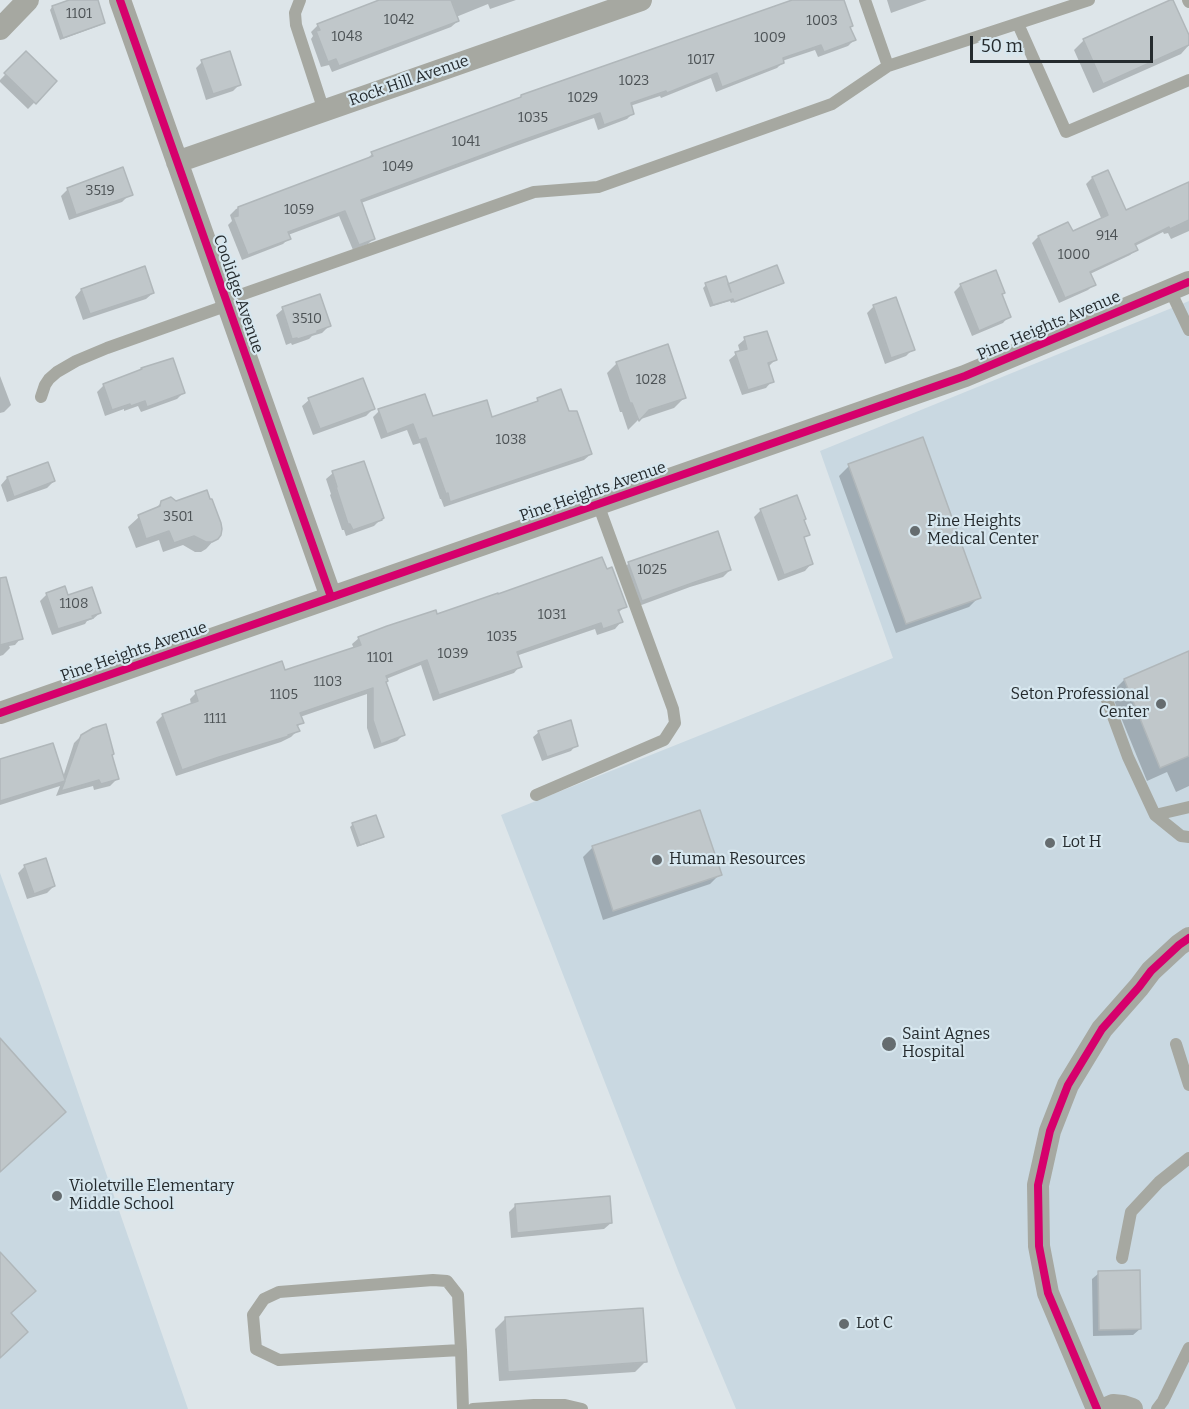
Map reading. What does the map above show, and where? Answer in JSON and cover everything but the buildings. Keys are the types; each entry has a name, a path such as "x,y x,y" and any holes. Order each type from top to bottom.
{"street":[{"path":"0,29 28,0"},
{"name":"Coolidge Avenue","path":"120,0 331,597"},
{"name":"Rock Hill Avenue","path":"177,162 641,0"},
{"name":"Pine Heights Avenue","path":"0,713 965,376 1180,286"},
{"path":"1097,1409 1048,1293 1039,1246 1038,1185 1050,1131 1068,1086 1102,1029 1151,971 1189,938"},
{"path":"1104,1409 1113,1405 1132,1409"}],"lane":[{"path":"300,0 295,13 296,25 324,111"},
{"path":"865,0 888,66"},
{"path":"41,397 43,388 49,379 76,361 227,302 534,192 598,187 832,104 888,66 1089,0"},
{"path":"1017,24 1066,132 1189,80"},
{"path":"1180,286 1189,330"},
{"path":"536,795 664,740 675,723 673,709 598,504"},
{"path":"1107,700 1128,757 1155,815 1181,836 1189,837"},
{"path":"1155,815 1189,807"},
{"path":"1176,1044 1189,1085"},
{"path":"1122,1258 1131,1212 1159,1182 1189,1158"},
{"path":"460,1350 279,1360 256,1350 254,1315 264,1299 279,1292 433,1280 447,1281 458,1295 463,1409"},
{"path":"1157,1409 1164,1401 1189,1348"},
{"path":"473,1409 565,1405 582,1409"}],"shaded area":[{"name":"Saint Agnes Hospital","path":"1189,301 1189,1409 736,1409 679,1273 501,815 893,658 820,451"},
{"name":"Violetville Elementary Middle School","path":"0,873 40,983 188,1409 0,1409"}],"cycle path":[{"path":"120,0 331,597"},
{"path":"0,713 965,376 1189,282"},
{"path":"1097,1409 1048,1293 1039,1246 1038,1185 1050,1131 1068,1085 1102,1029 1151,971 1189,938"}],"place":[{"name":"Pine Heights Medical Center","path":"915,531"},
{"name":"Seton Professional Center","path":"1161,704"},
{"name":"Lot H","path":"1050,843"},
{"name":"Human Resources","path":"657,860"},
{"name":"Saint Agnes Hospital","path":"889,1044"},
{"name":"Violetville Elementary Middle School","path":"57,1196"},
{"name":"Lot C","path":"844,1324"}]}
